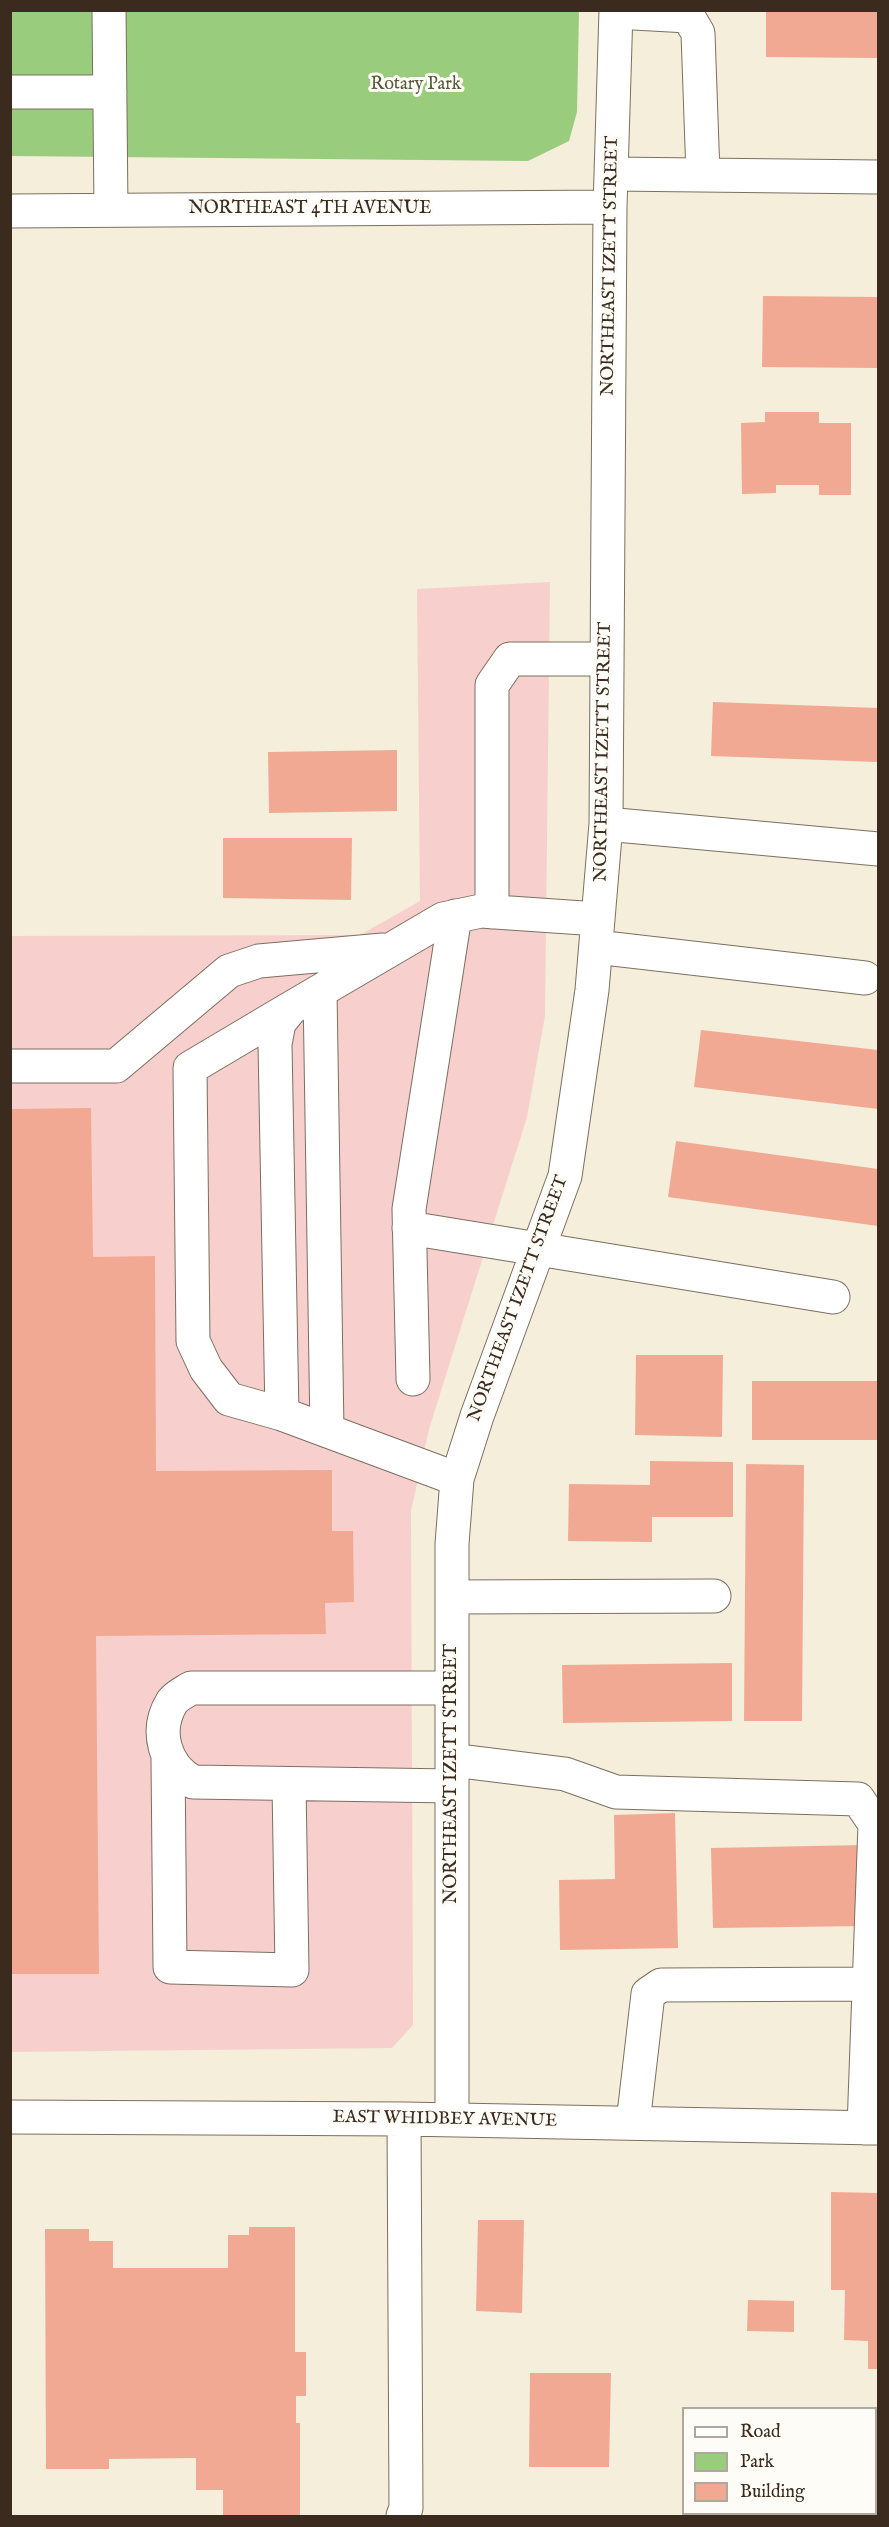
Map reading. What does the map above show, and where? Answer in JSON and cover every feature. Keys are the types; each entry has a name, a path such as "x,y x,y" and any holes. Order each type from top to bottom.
{"street":[{"path":"109,10 111,210"},
{"path":"616,11 687,16 698,33 703,175"},
{"name":"NORTHEAST IZETT STREET","path":"452,2120 452,1544 457,1479 477,1416 564,1176 592,990 606,824 610,207 616,11"},
{"path":"10,92 110,92"},
{"path":"611,174 879,177"},
{"name":"NORTHEAST 4TH AVENUE","path":"10,211 610,207"},
{"path":"492,912 492,685 510,659 607,659"},
{"path":"606,824 879,849"},
{"path":"457,1479 282,1414 229,1399 206,1369 193,1341 190,1068 443,918 455,916 492,912 597,933 865,978"},
{"path":"413,1379 409,1209 455,916"},
{"path":"10,1066 116,1066 229,971 259,961 391,950"},
{"path":"320,991 327,1431"},
{"path":"282,1414 275,1044 279,1023 291,1008"},
{"path":"409,1228 832,1297"},
{"path":"452,1597 714,1596"},
{"path":"289,1784 292,1970 170,1968 168,1760 164,1742 165,1720 173,1701 190,1688 452,1688"},
{"path":"168,1760 178,1774 193,1782 289,1784 452,1773 564,1774 616,1792 858,1799 875,1824 869,1984 871,2128"},
{"path":"633,2123 648,1994 661,1985 869,1984"},
{"name":"EAST WHIDBEY AVENUE","path":"10,2117 404,2119 871,2128"},
{"path":"403,2517 406,2508 404,2119"}],"shaded area":[{"path":"550,582 545,1016 527,1117 429,1429 411,1511 413,2025 392,2048 11,2052 10,936 360,935 420,901 417,589"}],"green space":[{"name":"Rotary Park","path":"11,11 579,11 577,112 569,141 528,161 11,156"}],"building":[{"path":"766,10 878,10 878,58 766,57"},
{"path":"763,296 878,297 878,368 762,367"},
{"path":"765,412 819,412 819,423 851,423 851,495 819,495 819,485 776,485 776,493 742,494 741,423 765,422"},
{"path":"713,702 878,708 878,762 711,756"},
{"path":"397,750 397,811 269,813 268,752"},
{"path":"223,838 352,838 351,900 223,898"},
{"path":"701,1030 878,1050 878,1109 694,1087"},
{"path":"91,1108 93,1257 155,1256 156,1471 332,1470 332,1531 353,1531 354,1602 325,1603 326,1634 96,1636 99,1974 10,1974 10,1109"},
{"path":"676,1141 878,1169 878,1226 668,1197"},
{"path":"636,1355 723,1355 722,1437 635,1435"},
{"path":"752,1381 878,1381 878,1440 752,1440"},
{"path":"650,1461 733,1462 733,1517 652,1517 652,1542 568,1541 569,1484 650,1485"},
{"path":"746,1464 804,1465 802,1721 744,1721"},
{"path":"732,1663 732,1721 563,1723 562,1665"},
{"path":"675,1813 678,1948 560,1950 559,1880 615,1879 614,1815"},
{"path":"864,1845 865,1926 713,1928 711,1848"},
{"path":"831,2192 878,2193 878,2369 868,2369 868,2341 844,2340 845,2290 831,2290"},
{"path":"478,2220 524,2220 522,2313 476,2311"},
{"path":"249,2227 295,2227 295,2352 306,2352 306,2396 296,2396 296,2423 300,2423 300,2516 223,2516 223,2490 196,2490 196,2458 109,2459 109,2469 46,2469 45,2229 89,2229 89,2241 113,2241 113,2268 228,2268 228,2235 249,2235"},
{"path":"748,2300 794,2301 794,2332 747,2331"},
{"path":"530,2373 611,2373 609,2467 529,2467"}]}
